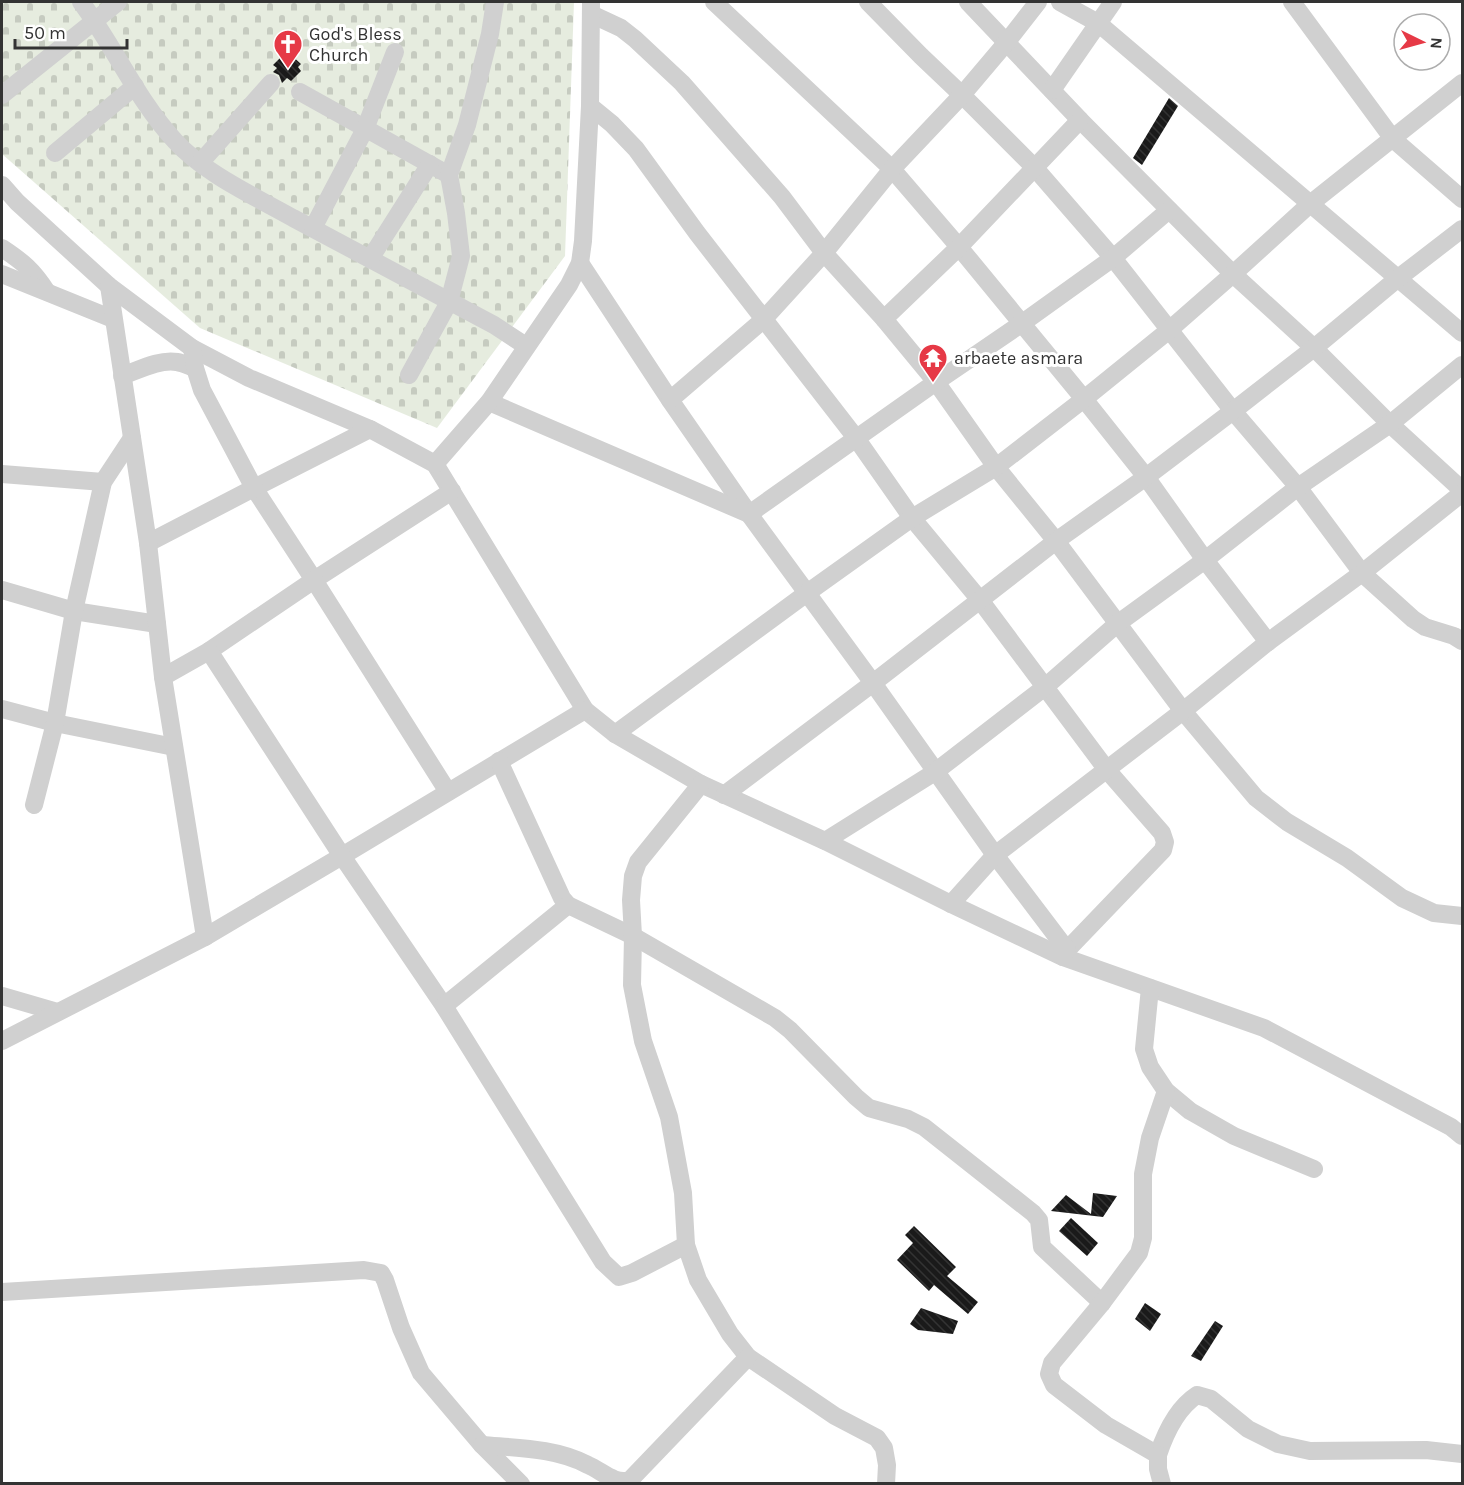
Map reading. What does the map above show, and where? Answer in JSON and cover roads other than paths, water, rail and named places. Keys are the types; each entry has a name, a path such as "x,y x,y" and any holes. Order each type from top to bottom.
{"street":[{"path":"81,2 95,20 159,122 175,142 200,163 228,182 494,325 526,346"},
{"path":"2,95 118,2"},
{"path":"410,375 449,302 461,256 449,175 467,125 490,34 495,2"},
{"path":"714,2 892,169 1084,399 1146,477 1205,560 1268,642"},
{"path":"868,2 1034,167 1113,258 1168,331 1298,487 1362,573 1425,627 1460,635"},
{"path":"951,904 995,855 1183,711 1268,642 1362,573 1462,492 1168,210 968,2"},
{"path":"670,400 763,320 825,253 892,169 962,95 1038,2"},
{"path":"1060,2 1098,23 1462,333"},
{"path":"1052,90 1113,2"},
{"path":"1292,2 1393,139 1462,199"},
{"path":"435,464 489,402 569,285 580,263 590,106 591,8"},
{"path":"591,8 621,28 682,83 782,197 825,253 936,382 996,466 1056,541 1183,711 1256,798 1279,816 1347,858 1402,898 1434,913 1462,916"},
{"path":"313,228 365,129 395,52"},
{"path":"200,163 271,83"},
{"path":"615,734 912,518 996,466 1084,399 1168,331 1310,204 1462,83"},
{"path":"55,153 135,86"},
{"path":"300,92 449,175"},
{"path":"590,106 612,124 636,149 763,320 856,438 912,518 980,600 1107,770 1162,832 1165,842 1163,850 1065,953"},
{"path":"884,319 959,247 1080,120"},
{"path":"370,259 430,164"},
{"path":"2,185 17,202 109,286 192,348 249,378 370,429 435,464 585,710 615,734 701,784 825,841 951,904 1150,988 1264,1028 1450,1127 1462,1136"},
{"path":"748,514 1113,258 1168,210"},
{"path":"724,795 1056,541 1233,411 1397,279 1462,230"},
{"path":"2,248 22,261 37,276 48,292"},
{"path":"580,263 748,514 873,683 1065,953"},
{"path":"2,274 113,320"},
{"path":"109,286 148,543 163,677 205,937"},
{"path":"192,348 202,390 254,488 448,792"},
{"path":"122,376 156,364 174,361 195,368"},
{"path":"825,841 935,772 1045,687 1117,624 1205,560 1298,487 1390,424 1462,365"},
{"path":"489,402 748,514"},
{"path":"148,543 370,429"},
{"path":"34,805 55,723 74,611 103,482 132,438"},
{"path":"2,474 103,482"},
{"path":"163,677 208,651 452,491"},
{"path":"2,590 74,611 157,624"},
{"path":"208,651 342,856 444,1006 603,1262 619,1277 632,1274 686,1245"},
{"path":"2,709 55,723 174,747"},
{"path":"2,1041 205,937 585,710"},
{"path":"499,761 562,898 568,905 633,936 775,1018 869,1108 908,1119 924,1127 1033,1213 1039,1220 1042,1247 1102,1304"},
{"path":"701,784 638,862 633,876 631,900 632,985 643,1041 669,1117 683,1193 686,1245 698,1280 730,1334 748,1357 835,1416 877,1438 884,1448 887,1465 886,1484"},
{"path":"444,1006 568,905"},
{"path":"1150,988 1144,1049 1150,1067 1166,1091 1190,1111 1234,1136 1314,1169"},
{"path":"2,996 57,1012"},
{"path":"1158,1455 1106,1425 1054,1385 1049,1374 1052,1363 1102,1304 1139,1253 1143,1238 1143,1174 1150,1138 1166,1091"},
{"path":"2,1292 353,1271 381,1273 400,1328 421,1373 482,1445 521,1484"},
{"path":"482,1445 549,1452 588,1464 617,1482 624,1483 630,1480 748,1357"},
{"path":"1162,1484 1158,1469 1158,1455 1164,1438 1182,1408 1197,1395 1211,1399 1248,1429 1278,1444 1310,1451 1426,1450 1462,1454"}],"place":[{"name":"God's Bless Church","path":"288,70"},
{"name":"arbaete asmara","path":"933,384"}]}
